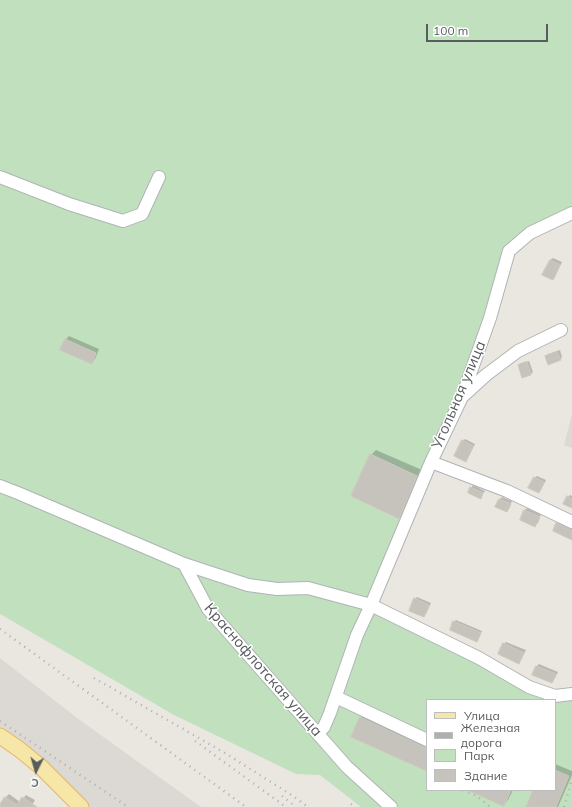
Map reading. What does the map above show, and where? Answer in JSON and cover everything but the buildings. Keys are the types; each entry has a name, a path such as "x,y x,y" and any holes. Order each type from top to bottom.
{"main road":[{"path":"0,736 41,767 81,807"}],"street":[{"path":"0,177 69,204 123,221 142,214 159,177"},
{"name":"Угольная улица","path":"318,733 324,727 330,713 358,635 431,462 462,397 490,318 509,251 530,233 572,213"},
{"path":"462,397 486,375 518,351 562,330"},
{"path":"431,462 507,491 572,522"},
{"path":"0,486 184,564 248,585 276,589 308,588 371,605 479,658 529,687 555,696 572,694"},
{"name":"Краснофлотская улица","path":"184,564 208,609 347,767 392,807"},
{"path":"336,697 426,740"}],"shaded area":[{"path":"572,414 572,448 564,445"},
{"path":"0,658 77,718 201,807 86,807 0,730"}],"green space":[{"path":"0,0 572,0 572,213 509,251 490,318 424,479 371,454 351,496 406,523 372,605 552,699 426,699 426,791 556,791 556,700 572,699 572,807 361,807 320,775 296,774 174,715 0,614"}],"railway":[{"path":"0,629 246,807"},
{"path":"94,678 225,753 308,807"},
{"path":"0,721 128,807"},
{"path":"195,741 286,807"},
{"path":"564,807 572,780"},
{"path":"465,791 477,796 490,807"},
{"path":"282,796 296,807"},
{"path":"351,804 355,807"}]}
